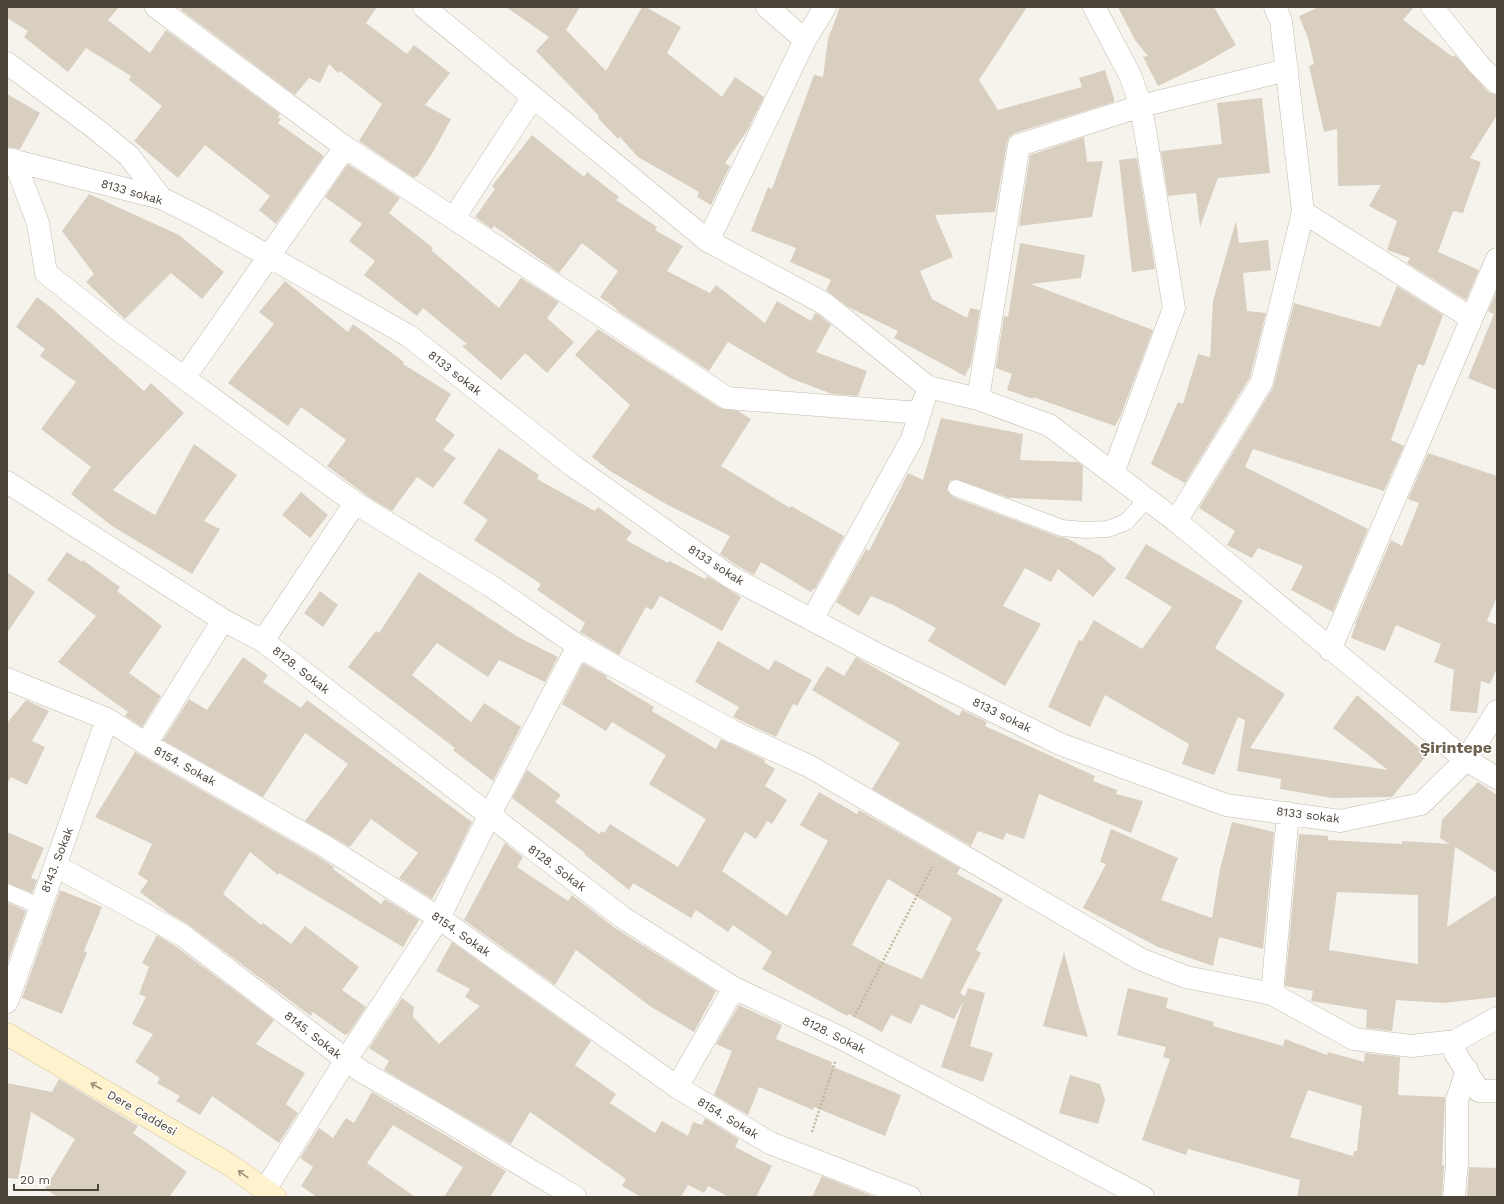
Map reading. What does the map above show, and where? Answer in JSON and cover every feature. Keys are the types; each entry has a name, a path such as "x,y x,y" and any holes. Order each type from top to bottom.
{"street":[{"path":"156,7 345,147 727,398 920,413"},
{"path":"424,7 708,241 825,304 928,387 978,399 1049,424 1176,521 1330,650 1466,760 1497,778"},
{"path":"767,7 806,40"},
{"path":"708,241 806,40 825,7"},
{"path":"1094,7 1130,75 1141,106 1174,308 1113,473"},
{"path":"1176,521 1262,382 1303,212 1281,21 1275,7"},
{"path":"1432,7 1479,64 1497,83"},
{"path":"7,63 96,128 129,156 161,198"},
{"path":"978,399 1019,145 1141,106 1287,70"},
{"path":"454,218 533,98"},
{"path":"185,377 345,147"},
{"path":"11,159 38,224 46,273 116,328 185,377 355,503 491,586 578,646 734,732 809,766 1018,886 1082,926 1140,959 1186,977 1272,994 1354,1039 1411,1046 1455,1040 1497,1018"},
{"name":"8133 sokak","path":"11,159 161,198 201,218 409,336 572,465 723,571 875,653 1060,744 1226,805 1340,821 1421,804 1466,760 1497,711"},
{"path":"1303,212 1471,318"},
{"path":"1330,650 1497,259"},
{"path":"812,620 912,439 928,387"},
{"name":"8128. Sokak","path":"7,482 223,620 263,641 622,917 734,988 843,1039 1129,1194"},
{"path":"263,641 355,503"},
{"path":"146,744 223,620"},
{"path":"270,1193 346,1060 439,918 489,816 578,646"},
{"name":"8154. Sokak","path":"7,678 107,719 146,744 323,844 439,918 677,1087 770,1143 910,1197"},
{"name":"8143. Sokak","path":"7,1002 39,906 56,866 107,719"},
{"path":"1272,994 1288,813"},
{"name":"8145. Sokak","path":"56,866 182,936 360,1071 436,1114 575,1197"},
{"path":"677,1087 734,988"},
{"name":"Dere Caddesi","path":"7,1034 230,1165 270,1193"},
{"path":"1455,1040 1456,1053 1479,1091 1497,1091"},
{"path":"1454,1197 1457,1163 1457,1100 1466,1070"}],"lane":[{"path":"956,488 1062,528 1086,530 1108,529 1126,522 1147,498"},
{"path":"7,892 39,906"}],"path":[{"path":"804,1156 843,1039 944,844"}],"building":[{"path":"7,7 119,7 108,20 150,53 166,30 280,114 278,117 281,119 278,123 324,156 276,224 259,210 270,196 205,145 178,178 134,141 162,106 129,80 131,76 86,48 68,72 24,37 28,31 7,18"},
{"path":"182,7 377,7 366,23 407,54 414,45 450,73 425,105 451,119 433,152 417,177 416,176 414,178 359,141 382,104 340,71 338,73 329,64 320,83 309,78 295,95 181,10"},
{"path":"506,7 580,7 566,30 606,71 642,7 646,7 681,27 667,53 722,97 735,77 764,97 747,131 725,163 730,166 711,205 697,197 699,192 638,157 620,137 618,139 598,118 599,116 536,51 549,37"},
{"path":"840,7 1027,7 979,80 998,110 1082,87 1079,78 1105,70 1114,102 1015,133 1009,137 995,212 935,215 953,257 920,271 932,299 967,318 970,308 980,310 971,364 965,376 894,338 898,331 848,307 826,290 831,280 790,262 796,248 751,231 768,187 772,189 814,75 823,77 828,39"},
{"path":"1118,7 1214,7 1236,45 1203,64 1158,86 1143,57 1148,56 1135,40"},
{"path":"1319,7 1414,7 1403,20 1453,57 1455,55 1488,92 1497,95 1497,115 1470,158 1481,162 1463,213 1453,211 1438,252 1479,270 1466,300 1407,263 1410,258 1387,250 1397,221 1369,206 1381,185 1338,186 1337,129 1324,132 1309,66 1314,64 1308,38 1299,16"},
{"path":"7,94 40,113 20,149 7,147"},
{"path":"1262,98 1270,173 1218,178 1200,227 1196,193 1168,196 1161,151 1222,144 1217,103"},
{"path":"532,135 584,177 587,172 619,197 616,200 657,227 655,230 683,246 667,271 710,293 716,285 765,323 777,301 811,321 815,313 818,314 831,325 816,352 867,371 858,396 832,394 790,378 728,342 709,371 616,310 617,309 600,297 618,271 582,243 559,273 494,226 492,229 475,217 495,189 492,186"},
{"path":"1084,137 1087,162 1103,161 1092,217 1019,226 1030,155"},
{"path":"1137,158 1155,269 1132,272 1119,160"},
{"path":"348,164 400,198 389,213 433,248 431,250 499,308 521,278 559,302 547,318 574,342 547,373 525,353 501,380 462,346 467,344 423,308 417,316 364,275 375,261 349,241 362,224 325,197"},
{"path":"89,194 179,235 224,272 202,299 171,273 125,319 86,282 94,274 62,231"},
{"path":"1236,221 1239,243 1268,240 1271,270 1243,273 1247,311 1266,313 1250,377 1185,483 1151,464 1178,402 1183,404 1198,354 1210,357 1213,301"},
{"path":"1020,243 1085,255 1081,278 1031,284 1153,330 1120,417 1115,426 1033,397 1033,399 1007,390 1012,374 996,368 1004,316 1008,317"},
{"path":"285,281 348,332 353,324 404,362 403,364 451,394 435,420 455,435 443,450 456,458 433,488 417,477 392,511 370,498 327,466 346,440 301,407 288,426 228,383 274,324 259,312"},
{"path":"1397,286 1443,315 1424,366 1418,364 1391,440 1404,446 1384,491 1253,449 1245,467 1368,529 1333,612 1291,590 1303,566 1258,548 1252,558 1227,545 1235,531 1199,508 1273,388 1294,303 1380,327"},
{"path":"1497,291 1497,390 1468,378 1494,314 1488,311"},
{"path":"37,297 54,310 144,391 151,383 184,413 113,490 155,515 194,444 237,475 204,521 220,529 192,574 112,526 71,494 91,467 41,429 76,382 40,356 45,349 16,327"},
{"path":"598,329 720,408 738,411 751,419 721,466 790,508 791,506 844,536 815,589 814,588 811,592 761,562 754,575 736,565 720,554 730,536 666,504 610,471 592,457 630,405 575,355"},
{"path":"941,418 1023,434 1020,460 1078,462 1083,466 1082,501 1009,498 955,479 950,481 947,490 953,497 1059,537 1066,538 1101,556 1116,569 1093,597 1058,569 1051,582 1025,568 1003,606 1041,624 1005,686 928,641 936,628 893,605 871,596 859,616 836,602 866,549 869,551 908,473 923,480"},
{"path":"499,448 539,475 537,479 595,511 598,507 632,532 626,540 668,563 669,561 705,579 707,576 741,597 722,631 660,596 652,610 646,607 619,655 580,632 585,623 537,590 541,584 474,540 488,520 463,503"},
{"path":"1428,453 1497,476 1497,596 1487,621 1497,625 1497,668 1490,684 1481,681 1477,713 1450,711 1454,670 1434,662 1441,644 1396,625 1385,651 1351,638 1355,624 1391,540 1402,546 1419,503 1408,499"},
{"path":"301,492 328,515 310,538 282,515"},
{"path":"1146,544 1243,601 1215,648 1285,694 1250,748 1388,770 1333,728 1357,695 1427,755 1392,797 1332,798 1280,789 1281,779 1237,771 1245,720 1238,717 1214,775 1182,764 1189,744 1105,695 1090,727 1048,707 1079,640 1082,641 1094,620 1142,649 1172,607 1125,578"},
{"path":"67,552 82,562 83,560 120,587 117,591 162,626 129,673 161,696 142,727 125,716 128,712 58,662 96,616 47,580"},
{"path":"7,572 35,592 7,633"},
{"path":"419,572 518,637 558,657 545,682 499,660 488,677 437,643 412,675 471,722 484,703 521,727 493,781 453,750 455,748 348,667 376,631 379,633"},
{"path":"320,591 338,605 323,627 304,613"},
{"path":"718,641 769,670 775,660 812,680 797,706 793,704 776,737 733,717 739,707 695,682"},
{"path":"243,657 268,675 263,682 301,708 307,700 472,822 448,872 432,899 399,878 418,853 371,819 350,847 305,821 348,764 305,733 263,797 163,740 189,699 207,710"},
{"path":"856,657 959,716 962,710 987,722 985,726 1095,776 1093,781 1117,790 1116,794 1143,801 1131,833 1039,794 1024,839 1006,833 1003,840 978,831 971,846 872,789 900,743 812,690 827,666 844,676"},
{"path":"583,663 607,676 606,678 654,707 652,711 716,749 721,739 765,760 764,762 775,769 765,786 787,800 772,824 767,821 756,839 745,832 722,871 787,916 828,841 800,825 819,792 857,814 859,810 960,868 957,874 1003,899 976,950 981,953 960,993 965,996 968,988 985,993 970,1046 993,1053 983,1082 941,1067 964,1000 954,1019 921,1004 911,1024 891,1015 882,1032 849,1014 847,1016 762,969 772,952 733,925 728,932 696,910 691,918 633,883 629,890 584,854 585,853 512,798 527,770 561,795 555,802 599,834 602,831 604,833 610,824 678,867 706,819 649,784 666,755 612,722 606,731 562,704","holes":["888,879 952,918 922,979 883,962 852,945"]},
{"path":"26,700 49,711 32,741 45,747 27,785 11,777 7,784 7,723"},
{"path":"135,752 317,856 334,867 333,869 381,904 385,899 419,920 403,947 279,873 278,875 250,852 223,894 261,925 263,923 291,944 305,926 359,967 342,990 366,1007 348,1034 345,1035 313,1012 311,1016 189,925 168,913 140,892 148,881 138,874 152,844 95,817"},
{"path":"1478,782 1497,795 1497,873 1455,847 1447,927 1497,895 1497,997 1443,1003 1396,1000 1392,1031 1366,1028 1367,1010 1311,1001 1313,991 1285,986 1299,834 1328,836 1328,840 1402,844 1402,841 1449,844 1440,838 1442,820","holes":["1337,892 1418,895 1418,964 1329,950"]},
{"path":"1232,822 1274,832 1263,949 1219,937 1213,966 1158,947 1083,908 1106,864 1100,862 1111,829 1178,858 1161,900 1212,918 1220,869"},
{"path":"7,832 44,848 31,878 37,880 32,893 7,883"},
{"path":"505,843 523,857 517,867 568,901 572,895 615,928 716,991 694,1032 651,1007 576,950 555,985 464,920"},
{"path":"60,890 102,907 84,951 87,953 62,1014 22,998"},
{"path":"7,902 26,911 7,964"},
{"path":"157,935 175,946 274,1020 256,1044 305,1073 286,1104 298,1113 279,1143 212,1096 200,1115 176,1101 180,1096 157,1083 160,1078 135,1062 153,1034 132,1024 146,997 139,994 149,967 142,963"},
{"path":"452,942 591,1041 575,1065 616,1094 610,1103 655,1133 662,1121 688,1136 693,1122 702,1125 705,1118 739,1139 735,1147 772,1166 756,1197 729,1197 708,1186 704,1193 688,1185 681,1197 641,1197 622,1186 626,1179 530,1112 511,1144 384,1070 389,1061 369,1048 402,998 414,1007 413,1017 439,1044 480,1006 465,997 470,989 436,971"},
{"path":"1064,952 1080,1011 1088,1037 1043,1026"},
{"path":"1128,988 1168,998 1166,1008 1214,1022 1213,1026 1283,1046 1285,1039 1327,1055 1328,1052 1364,1062 1365,1053 1400,1057 1398,1095 1445,1097 1442,1197 1297,1197 1300,1180 1188,1149 1186,1155 1142,1140 1170,1059 1163,1057 1166,1047 1117,1035","holes":["1308,1090 1362,1106 1357,1151 1354,1151 1353,1156 1290,1137"]},
{"path":"739,1005 782,1025 776,1039 832,1062 831,1066 901,1095 885,1136 814,1107 813,1110 759,1087 748,1115 714,1095 732,1051 716,1044"},
{"path":"1070,1075 1100,1084 1105,1100 1098,1124 1059,1113"},
{"path":"59,1079 138,1126 133,1133 187,1172 169,1197 58,1197 45,1189 75,1139 31,1112 18,1179 7,1178 7,1083 52,1092"},
{"path":"372,1092 506,1171 490,1197 444,1197 463,1167 393,1125 367,1163 415,1197 317,1197 301,1186 313,1167 300,1158 319,1128 333,1138 346,1118 354,1123"},
{"path":"1469,1167 1497,1168 1497,1197 1467,1197"},
{"path":"822,1176 875,1197 812,1197"}],"district":[{"name":"Şirintepe","path":"1456,747"}]}
